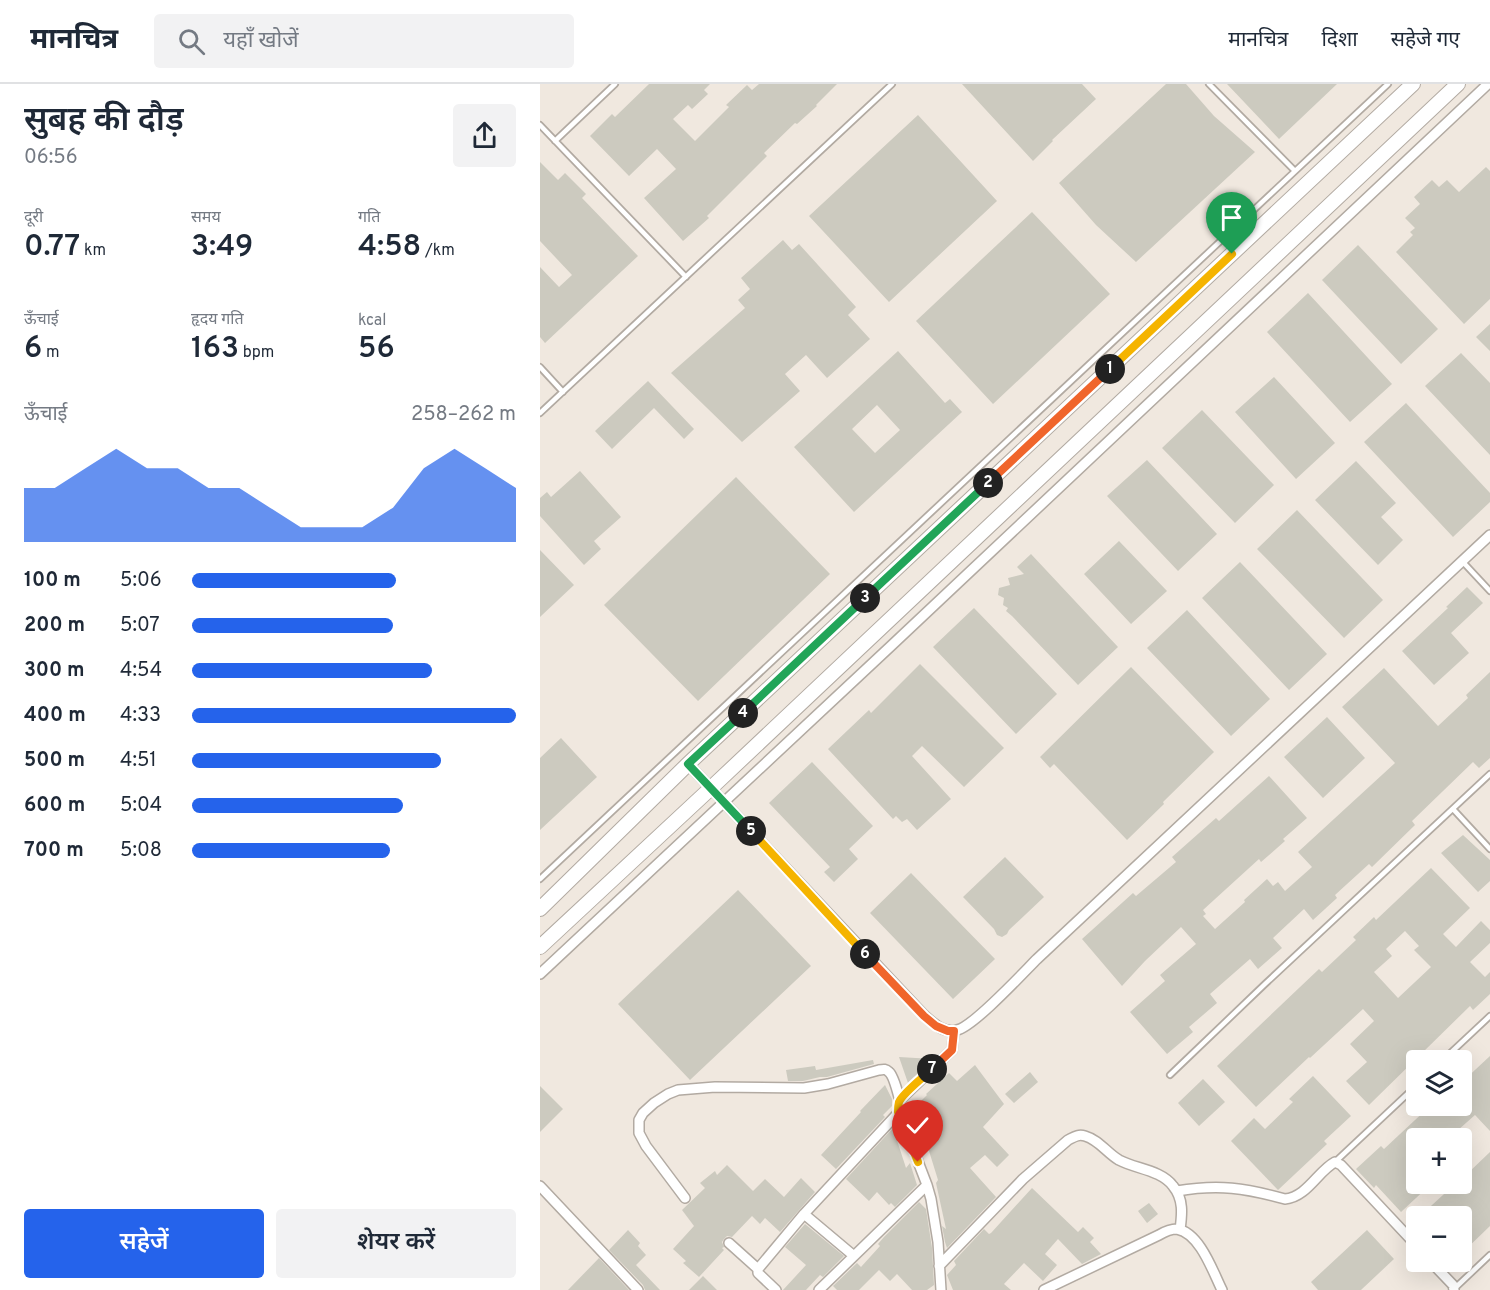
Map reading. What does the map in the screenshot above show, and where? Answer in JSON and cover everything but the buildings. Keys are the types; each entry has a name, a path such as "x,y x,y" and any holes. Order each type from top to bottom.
{"main road":[{"path":"540,909 688,764 1413,84"},
{"path":"540,947 1458,84"}],"street":[{"path":"540,974 1488,84"},
{"path":"688,764 924,1016 936,1026 954,1031 965,1027 973,1020 1490,535"},
{"path":"900,1101 952,1050 954,1031"},
{"path":"685,1198 646,1146 639,1132 639,1120 642,1113 654,1103 678,1090 715,1087 804,1088 885,1069 891,1074 900,1101 898,1112 931,1199 938,1242 941,1290"},
{"path":"758,1269 804,1214 898,1112"},
{"path":"939,1266 1023,1179 1074,1136 1089,1137 1120,1160 1164,1178 1172,1184 1182,1207 1180,1230"},
{"path":"1177,1191 1211,1187 1241,1188 1290,1198 1306,1188 1335,1162 1341,1165 1406,1234"},
{"path":"819,1290 927,1185"},
{"path":"540,1186 638,1290"},
{"path":"804,1214 854,1256"},
{"path":"1044,1290 1167,1231 1176,1229 1194,1240 1205,1254 1222,1290"},
{"path":"729,1244 758,1269 758,1273 776,1290"},
{"path":"1441,1272 1454,1289"}],"lane":[{"path":"555,141 615,84"},
{"path":"540,413 892,84"},
{"path":"1209,84 1295,171"},
{"path":"540,879 1388,84"},
{"path":"540,125 686,276"},
{"path":"540,367 563,392"},
{"path":"1462,561 1490,591"},
{"path":"1170,1075 1490,774"},
{"path":"1453,809 1490,849"},
{"path":"1454,1050 1490,1016"},
{"path":"1335,1162 1406,1095"},
{"path":"1454,1289 1490,1255"}],"route":[{"path":"918,1162 898,1107 904,1096 950,1053 954,1044 954,1031 936,1026 924,1016 688,764 1232,254"}]}
